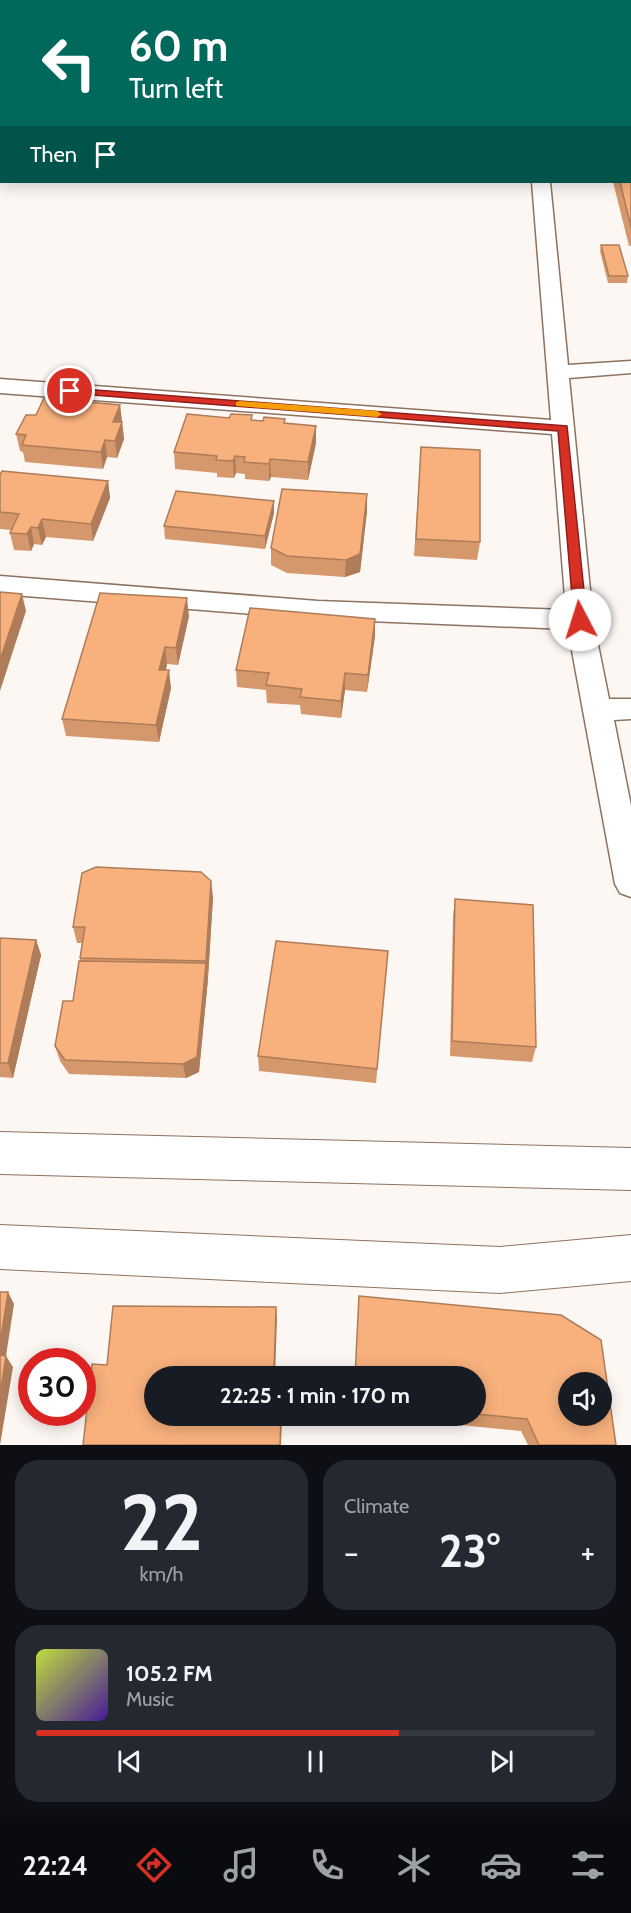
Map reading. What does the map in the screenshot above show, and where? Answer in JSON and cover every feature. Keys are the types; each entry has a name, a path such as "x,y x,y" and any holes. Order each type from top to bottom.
{"street":[{"path":"541,183 580,620 631,884"},
{"path":"558,372 631,367"},
{"path":"0,386 563,428"},
{"path":"0,585 318,610 580,620"},
{"path":"597,710 631,709"},
{"path":"0,1153 631,1170"},
{"path":"0,1247 500,1270 631,1258"}],"building":[{"path":"620,183 631,183 631,227"},
{"path":"601,245 619,245 628,276 609,276"},
{"path":"44,398 120,405 113,422 122,422 115,441 105,440 101,452 22,445 26,435 16,434 26,415 36,415"},
{"path":"187,414 229,418 231,414 252,415 251,420 263,421 264,417 285,419 284,423 316,426 308,462 270,459 269,464 244,462 245,457 235,456 233,461 216,460 217,456 174,452"},
{"path":"421,447 480,450 480,542 416,539"},
{"path":"2,471 108,481 91,524 42,519 38,528 31,527 27,534 10,533 19,514 0,512 0,475"},
{"path":"282,489 367,494 360,554 346,560 287,556 271,548"},
{"path":"176,491 274,501 265,536 164,526"},
{"path":"0,592 22,594 0,660"},
{"path":"100,593 187,598 176,648 165,647 159,670 169,670 156,725 62,719"},
{"path":"250,608 375,619 368,675 345,673 341,701 300,697 302,689 266,685 269,673 236,670"},
{"path":"96,867 201,872 211,881 206,961 80,958 85,927 73,927 82,873"},
{"path":"455,899 533,905 536,1047 452,1041"},
{"path":"0,938 36,940 8,1063 0,1063"},
{"path":"276,941 388,951 377,1069 258,1056"},
{"path":"79,961 206,963 197,1057 183,1064 65,1060 55,1046 63,1001 73,1001"},
{"path":"0,1292 8,1292 0,1344"},
{"path":"359,1296 561,1315 601,1340 606,1372 558,1372 558,1426 612,1426 612,1417 616,1445 539,1445 527,1419 486,1415 486,1366 356,1366"},
{"path":"113,1306 276,1307 274,1366 144,1366 144,1426 281,1426 280,1445 83,1445 85,1426 96,1426 96,1364 107,1365"},
{"path":"0,1355 6,1356 0,1395"}],"slow traffic":[{"path":"240,404 377,414"}],"route":[{"path":"70,391 563,428 580,620"}]}
